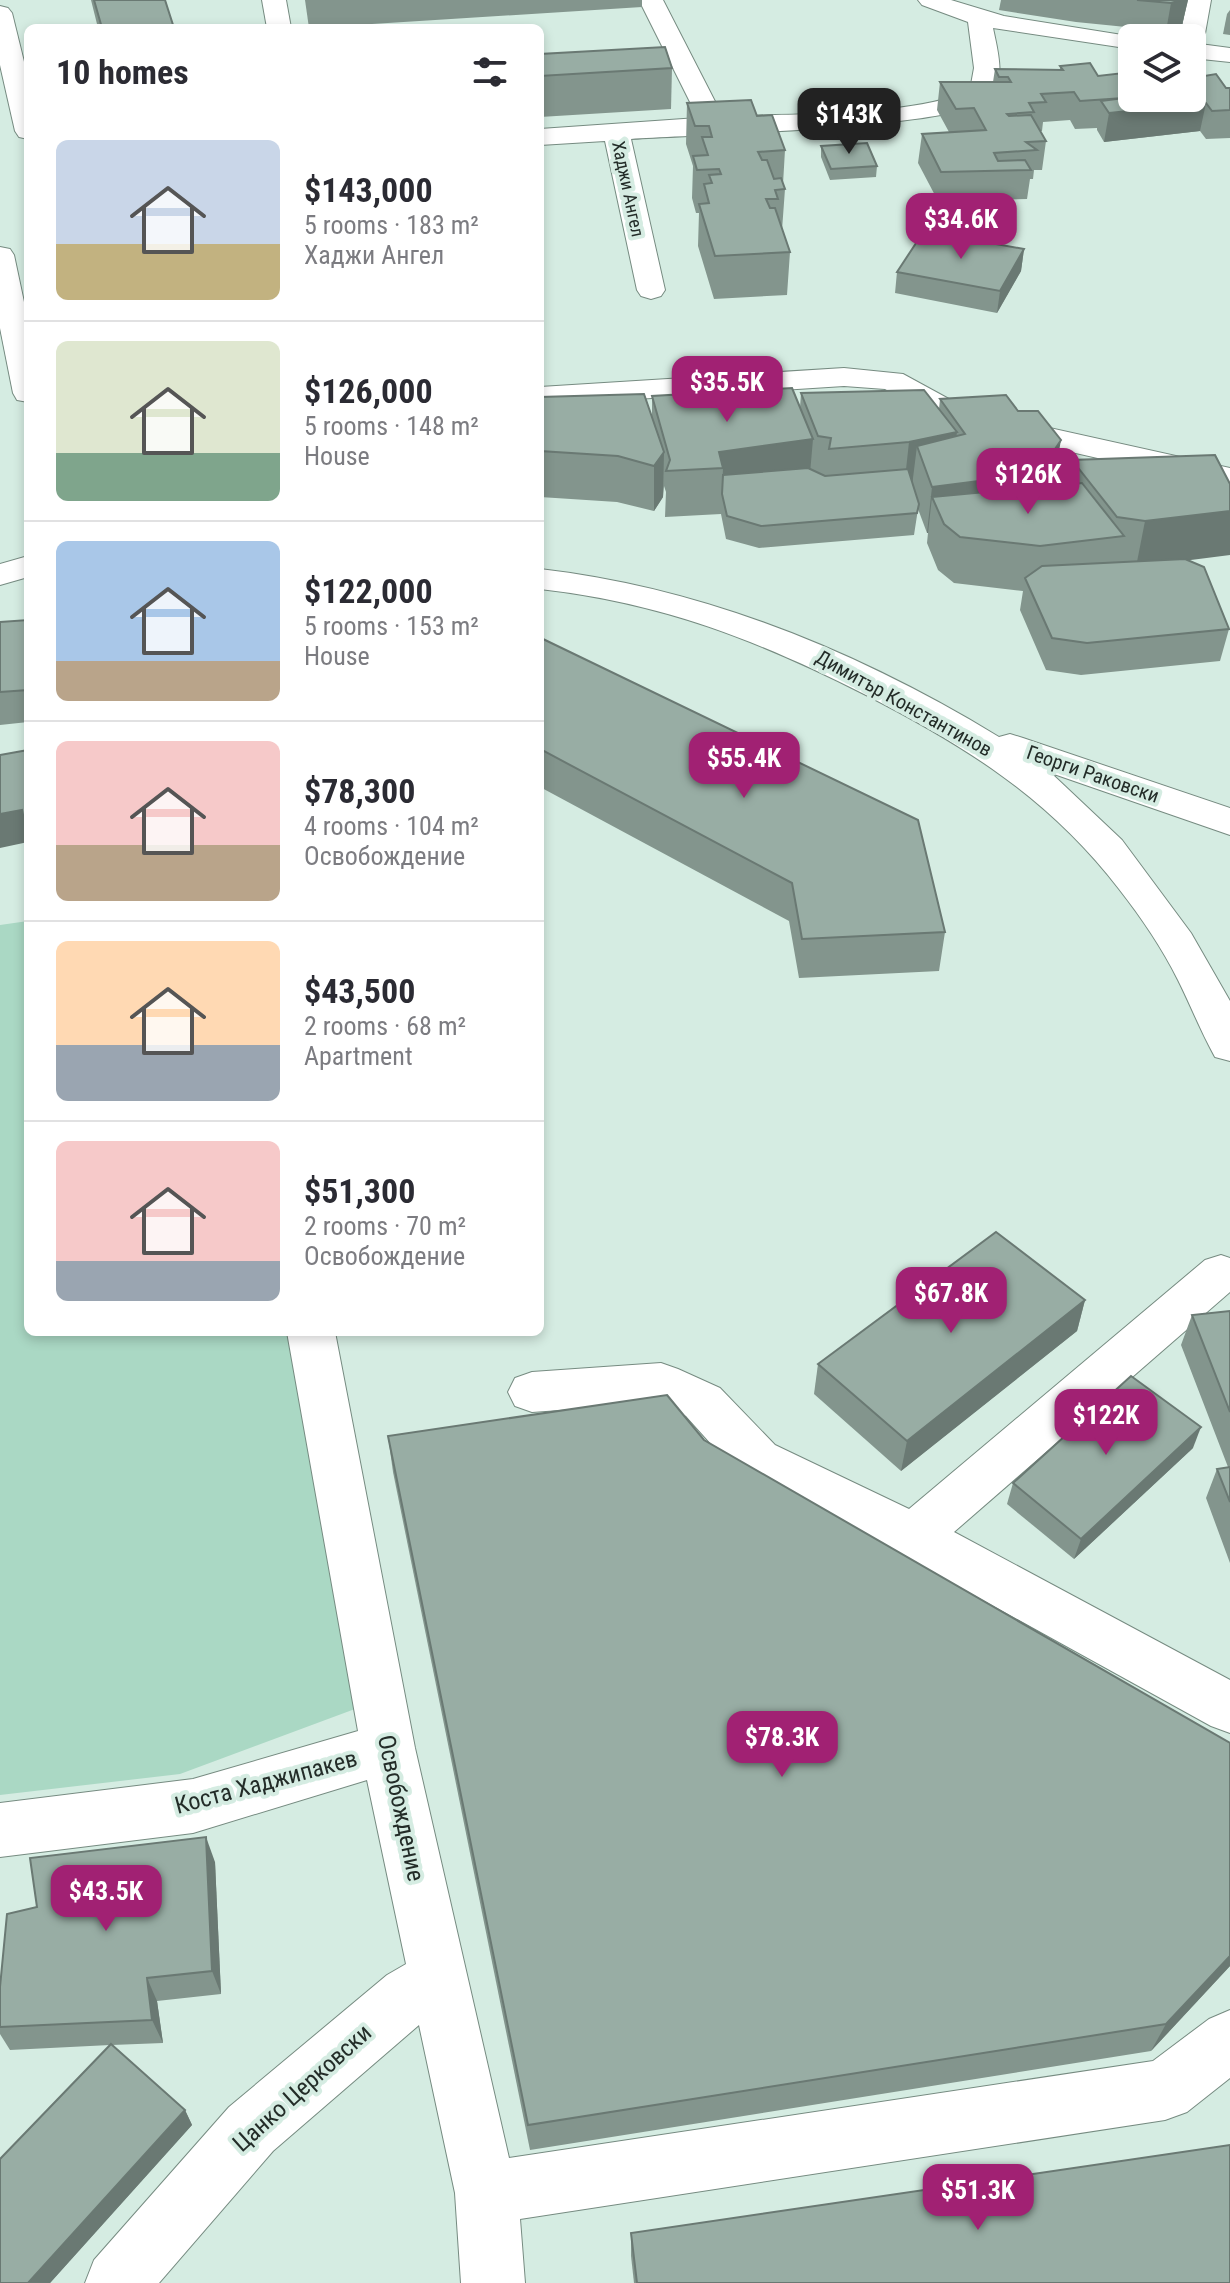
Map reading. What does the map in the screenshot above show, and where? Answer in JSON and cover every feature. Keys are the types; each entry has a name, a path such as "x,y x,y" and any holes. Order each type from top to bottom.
{"street":[{"path":"274,0 278,24"},
{"path":"651,0 714,125"},
{"path":"930,0 980,18 1118,40"},
{"path":"1195,24 1199,0"},
{"path":"0,13 24,114"},
{"name":"Хаджи Ангел","path":"651,290 616,132 905,113 952,107 978,97 987,83 980,18"},
{"path":"1206,52 1230,55"},
{"path":"649,64 681,62"},
{"path":"544,137 616,132"},
{"path":"0,255 24,373"},
{"path":"544,396 844,377 892,380 959,417 1230,478"},
{"path":"0,575 24,567"},
{"name":"Димитър Константинов","path":"544,579 618,588 717,614 820,657 955,727 1053,794 1101,842 1136,883 1177,942 1213,1006 1230,1046"},
{"name":"Георги Раковски","path":"955,727 1230,822"},
{"path":"914,1536 1221,1273"},
{"name":"Освобождение","path":"312,1336 388,1748 486,2193 493,2283"},
{"path":"532,1392 661,1383 703,1402 757,1460 914,1536 1230,1708"},
{"name":"Коста Хаджипакев","path":"0,1830 193,1806 388,1748"},
{"name":"Цанко Церковски","path":"117,2283 251,2129 408,1996 437,1979"},
{"path":"486,2193 1165,2090 1230,2040"}],"green space":[{"path":"24,922 24,1336 312,1336 398,1693 180,1774 0,1795 0,925"}],"building":[{"path":"94,0 165,0 173,24 101,24"},
{"path":"1137,0 1181,0 1171,3"},
{"path":"665,47 672,68 544,76 544,54"},
{"path":"1090,63 1098,76 1118,74 1118,98 1080,101 1074,92 1041,94 1046,102 1029,103 1034,112 1007,114 1031,115 1046,141 1026,142 1037,150 994,153 998,161 1025,160 1031,170 941,172 922,134 986,130 974,108 956,109 940,82 1011,82 1008,77 999,77 995,69 1063,70 1060,66"},
{"path":"1216,74 1226,88 1230,88 1230,110 1212,111 1206,103 1206,76"},
{"path":"1118,99 1119,112 1109,113 1101,101"},
{"path":"751,100 757,116 772,115 785,150 758,152 762,160 767,160 774,179 781,178 785,189 775,190 778,199 766,199 770,208 775,208 790,252 715,256 699,204 709,203 704,184 712,183 709,175 721,174 719,169 697,170 693,156 708,155 702,137 712,137 709,126 695,126 687,103"},
{"path":"867,143 877,166 831,169 821,146"},
{"path":"924,231 1024,249 1000,291 897,272"},
{"path":"792,388 813,439 719,452 723,468 666,471 670,460 652,396"},
{"path":"924,390 957,432 909,442 829,449 831,438 818,436 801,393"},
{"path":"644,394 664,452 654,466 618,456 544,451 544,397"},
{"path":"1006,395 1018,411 1038,411 1061,440 1053,452 1050,472 932,487 917,446 965,434 940,399"},
{"path":"1215,455 1230,484 1230,511 1145,521 1117,517 1072,460"},
{"path":"808,468 825,476 908,469 919,504 917,513 761,526 727,516 722,494 723,475"},
{"path":"1082,483 1124,536 1040,546 960,537 944,524 932,497"},
{"path":"1185,559 1204,567 1229,629 1087,643 1052,638 1025,578 1042,566"},
{"path":"24,620 24,690 0,692 0,622"},
{"path":"544,639 918,820 945,932 802,939 792,883 544,751"},
{"path":"24,751 24,820 22,810 0,814 0,755"},
{"path":"996,1232 1085,1300 907,1441 818,1364"},
{"path":"1230,1311 1230,1412 1192,1315"},
{"path":"1131,1376 1201,1427 1081,1539 1013,1483"},
{"path":"667,1395 704,1440 1230,1743 1230,1956 1166,2024 528,2125 388,1436"},
{"path":"1230,1467 1230,1502 1217,1469"},
{"path":"206,1837 212,1971 147,1978 152,2020 0,2027 0,1987 7,1914 37,1907 30,1858"},
{"path":"111,2044 185,2110 28,2283 0,2283 0,2159"},
{"path":"1230,2145 1230,2283 637,2283 631,2233"}]}
